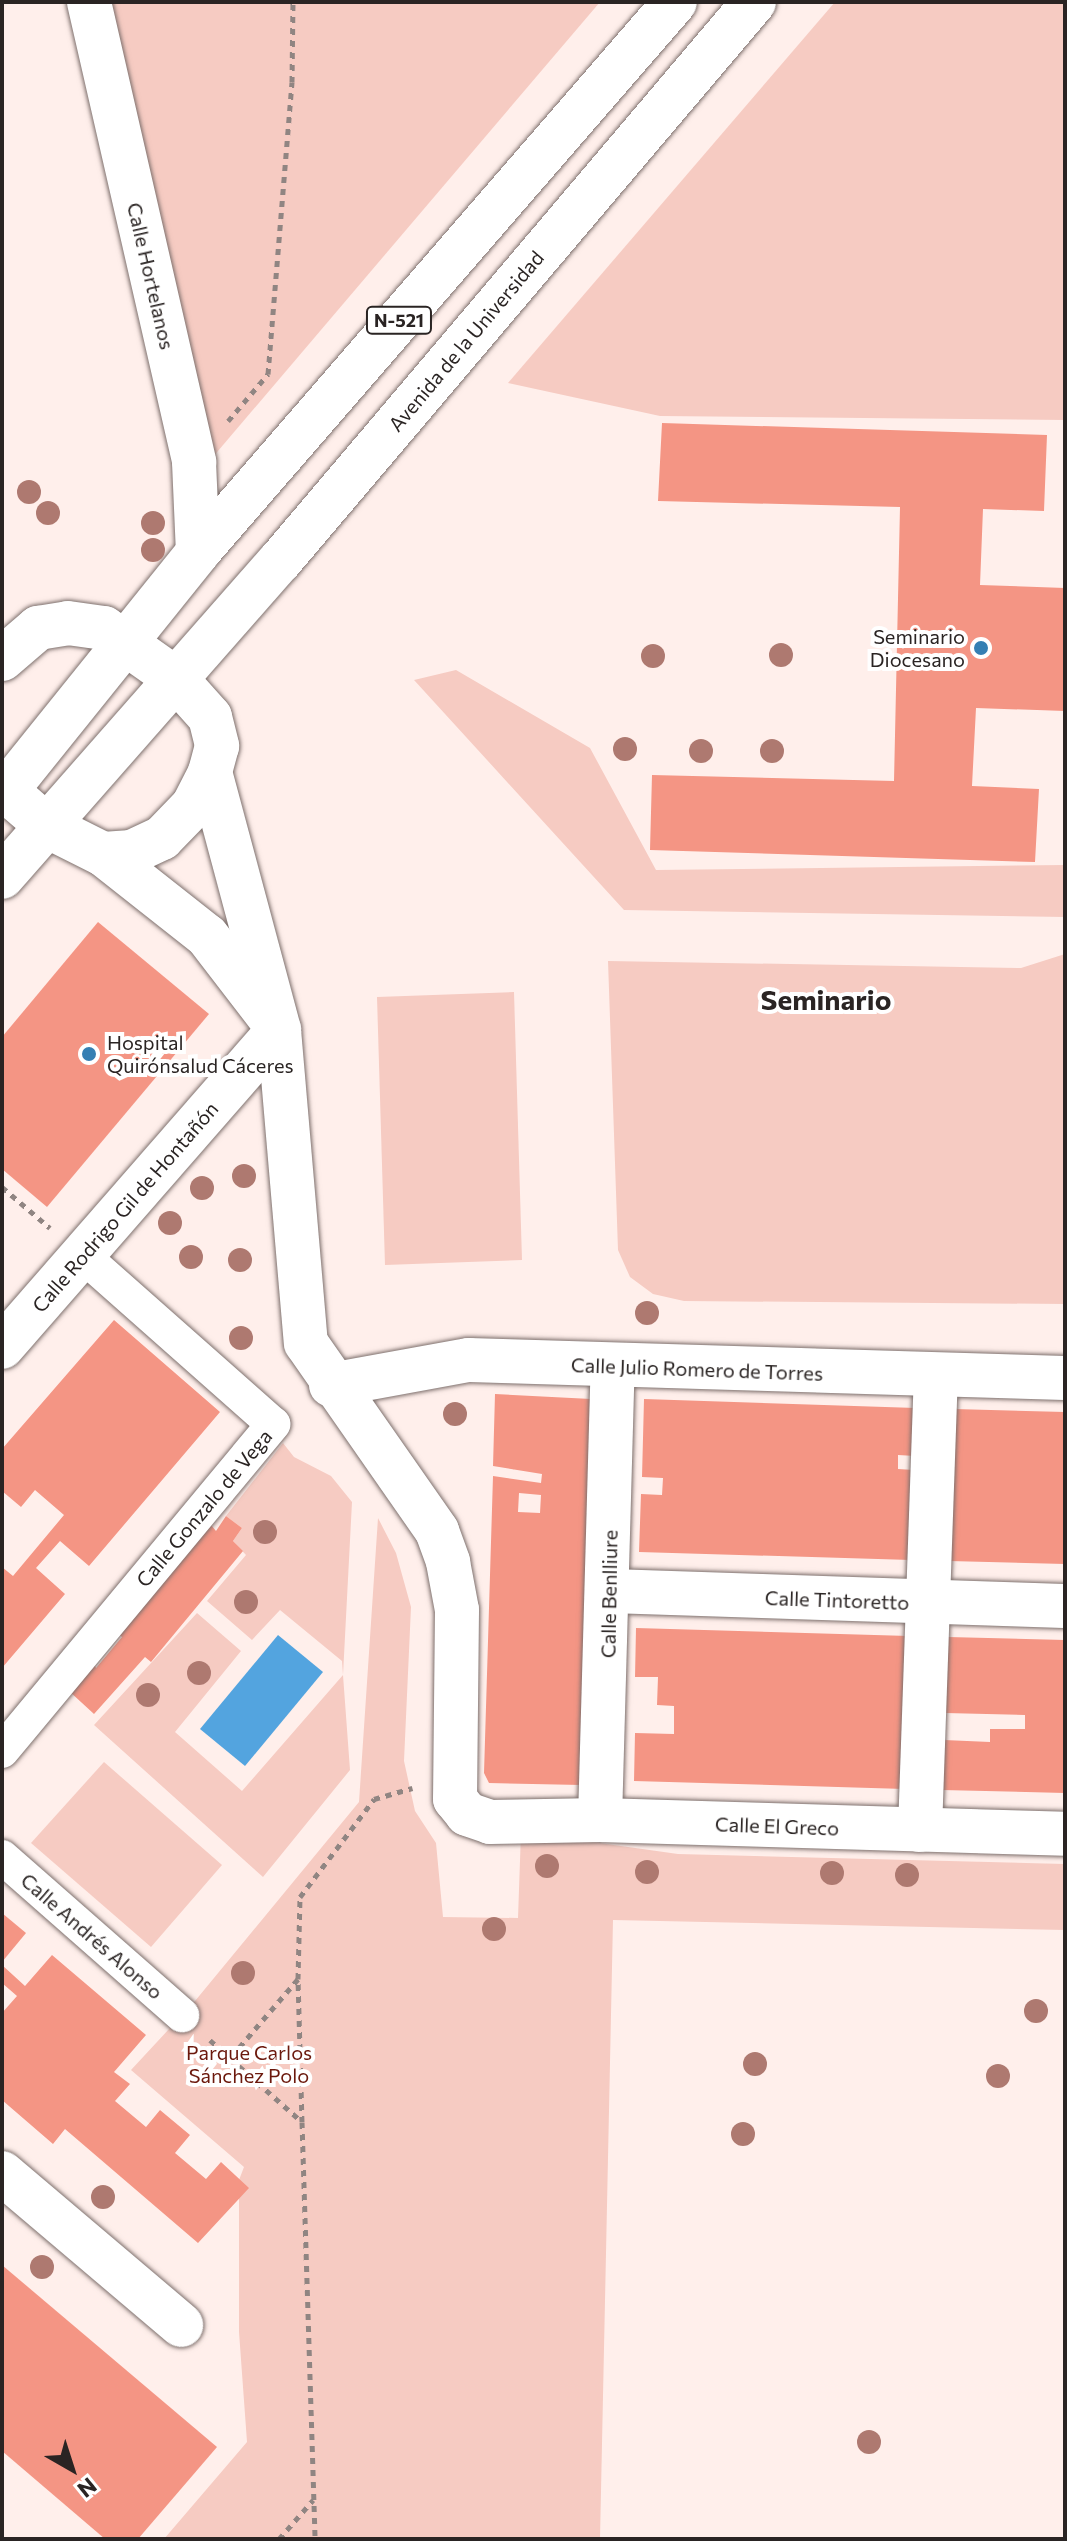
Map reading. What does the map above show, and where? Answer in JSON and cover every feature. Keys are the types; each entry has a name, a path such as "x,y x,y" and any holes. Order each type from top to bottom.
{"street":[{"name":"Calle Hortelanos","path":"89,2 194,462 198,552"},
{"name":"N-521","path":"3,792 198,552 675,2"},
{"name":"Avenida de la Universidad","path":"2,877 176,679 754,2"},
{"path":"2,659 38,628 68,623 104,628 176,679 210,717 217,746 210,772 193,806 162,838 132,852 103,854"},
{"path":"210,772 279,1030 306,1343 331,1385 437,1531 448,1562 457,1610 455,1775"},
{"path":"3,792 47,826 103,854 207,936 279,1030"},
{"name":"Calle Rodrigo Gil de Hontañón","path":"2,1347 279,1030"},
{"name":"Calle Gonzalo de Vega","path":"2,1751 273,1424 82,1255"},
{"name":"Calle Julio Romero de Torres","path":"331,1385 469,1360 613,1368 1065,1378"},
{"name":"Calle Benlliure","path":"600,1820 610,1591 613,1368"},
{"path":"920,1830 936,1375"},
{"name":"Calle Tintoretto","path":"610,1591 930,1604 1065,1606"},
{"name":"Calle El Greco","path":"455,1775 455,1799 467,1814 490,1822 600,1820 1065,1834"},
{"name":"Calle Andrés Alonso","path":"2,1857 182,2015"},
{"path":"2,2173 181,2325"}],"path":[{"path":"194,462 268,374 292,82 293,2"},
{"path":"2,1187 82,1255"},
{"path":"315,2539 298,1979 300,1897 340,1838 374,1799 455,1775"},
{"path":"230,2058 298,1979"},
{"path":"182,2015 302,2122"},
{"path":"279,2539 313,2499"}],"green space":[{"path":"107,2 600,2 212,458"},
{"path":"835,2 1065,2 1065,420 660,416 508,383"},
{"path":"456,670 590,748 656,870 1065,865 1065,917 624,910 414,680"},
{"path":"1065,954 1065,1304 684,1301 653,1294 630,1277 618,1250 608,961 1021,968"},
{"path":"514,992 522,1260 385,1265 377,997"},
{"path":"283,1443 294,1457 331,1476 352,1502 343,1675 342,1661 280,1610 252,1640 207,1601 246,1555 233,1541 242,1528 226,1516"},
{"name":"Parque Carlos Sánchez Polo","path":"378,1518 396,1553 411,1607 404,1761 415,1811 436,1843 443,1917 518,1918 521,1832 678,1854 1065,1864 1065,1930 613,1920 600,2539 164,2539 247,2442 239,2332 239,2180 244,2167 131,2070 195,2001 359,1802"},
{"path":"197,1613 241,1651 175,1732 242,1791 343,1675 350,1770 263,1877 94,1725"},
{"path":"104,1762 222,1865 151,1947 31,1843"}],"water":[{"path":"278,1635 323,1672 245,1766 200,1729"}],"building":[{"name":"Seminario Diocesano","path":"662,423 1047,435 1044,511 983,509 980,585 1065,588 1065,711 976,708 972,786 1039,789 1035,862 650,850 652,775 894,781 900,507 658,501"},
{"name":"Hospital Quirónsalud Cáceres","path":"98,922 209,1014 47,1207 2,1169 2,1037"},
{"path":"114,1320 220,1412 89,1566 60,1541 36,1568 65,1594 2,1668 2,1567 13,1576 64,1515 35,1490 21,1507 2,1491 2,1449"},
{"path":"495,1394 591,1399 581,1785 489,1783 484,1773 493,1476 541,1483 542,1474 493,1466","holes":["519,1493 541,1495 540,1513 518,1512"]},
{"path":"644,1399 916,1408 915,1456 898,1455 898,1469 914,1470 911,1560 639,1552 641,1494 662,1495 663,1478 642,1477"},
{"path":"954,1409 1065,1412 1065,1564 949,1561"},
{"path":"226,1516 242,1528 233,1541 243,1551 151,1662 145,1657 94,1714 69,1691 93,1662 96,1668 122,1637 117,1633 211,1525 216,1531"},
{"path":"636,1628 909,1636 905,1789 634,1781 635,1733 674,1734 674,1706 657,1705 658,1677 635,1677"},
{"path":"948,1637 1065,1640 1065,1793 942,1790 944,1740 990,1742 990,1729 1025,1729 1025,1715 945,1713"},
{"path":"2,1913 26,1933 2,1962"},
{"path":"52,1955 146,2035 114,2072 130,2084 115,2101 146,2127 160,2110 190,2135 175,2153 206,2179 221,2162 249,2188 198,2243 65,2129 53,2144 2,2100 2,2013 17,1996 2,1983 2,1965 25,1986"},
{"path":"2,2265 217,2447 138,2539 105,2539 2,2451"}],"place":[{"name":"Seminario Diocesano","path":"981,648"},
{"name":"Hospital Quirónsalud Cáceres","path":"89,1054"}],"district":[{"name":"Seminario","path":"826,999"}]}
